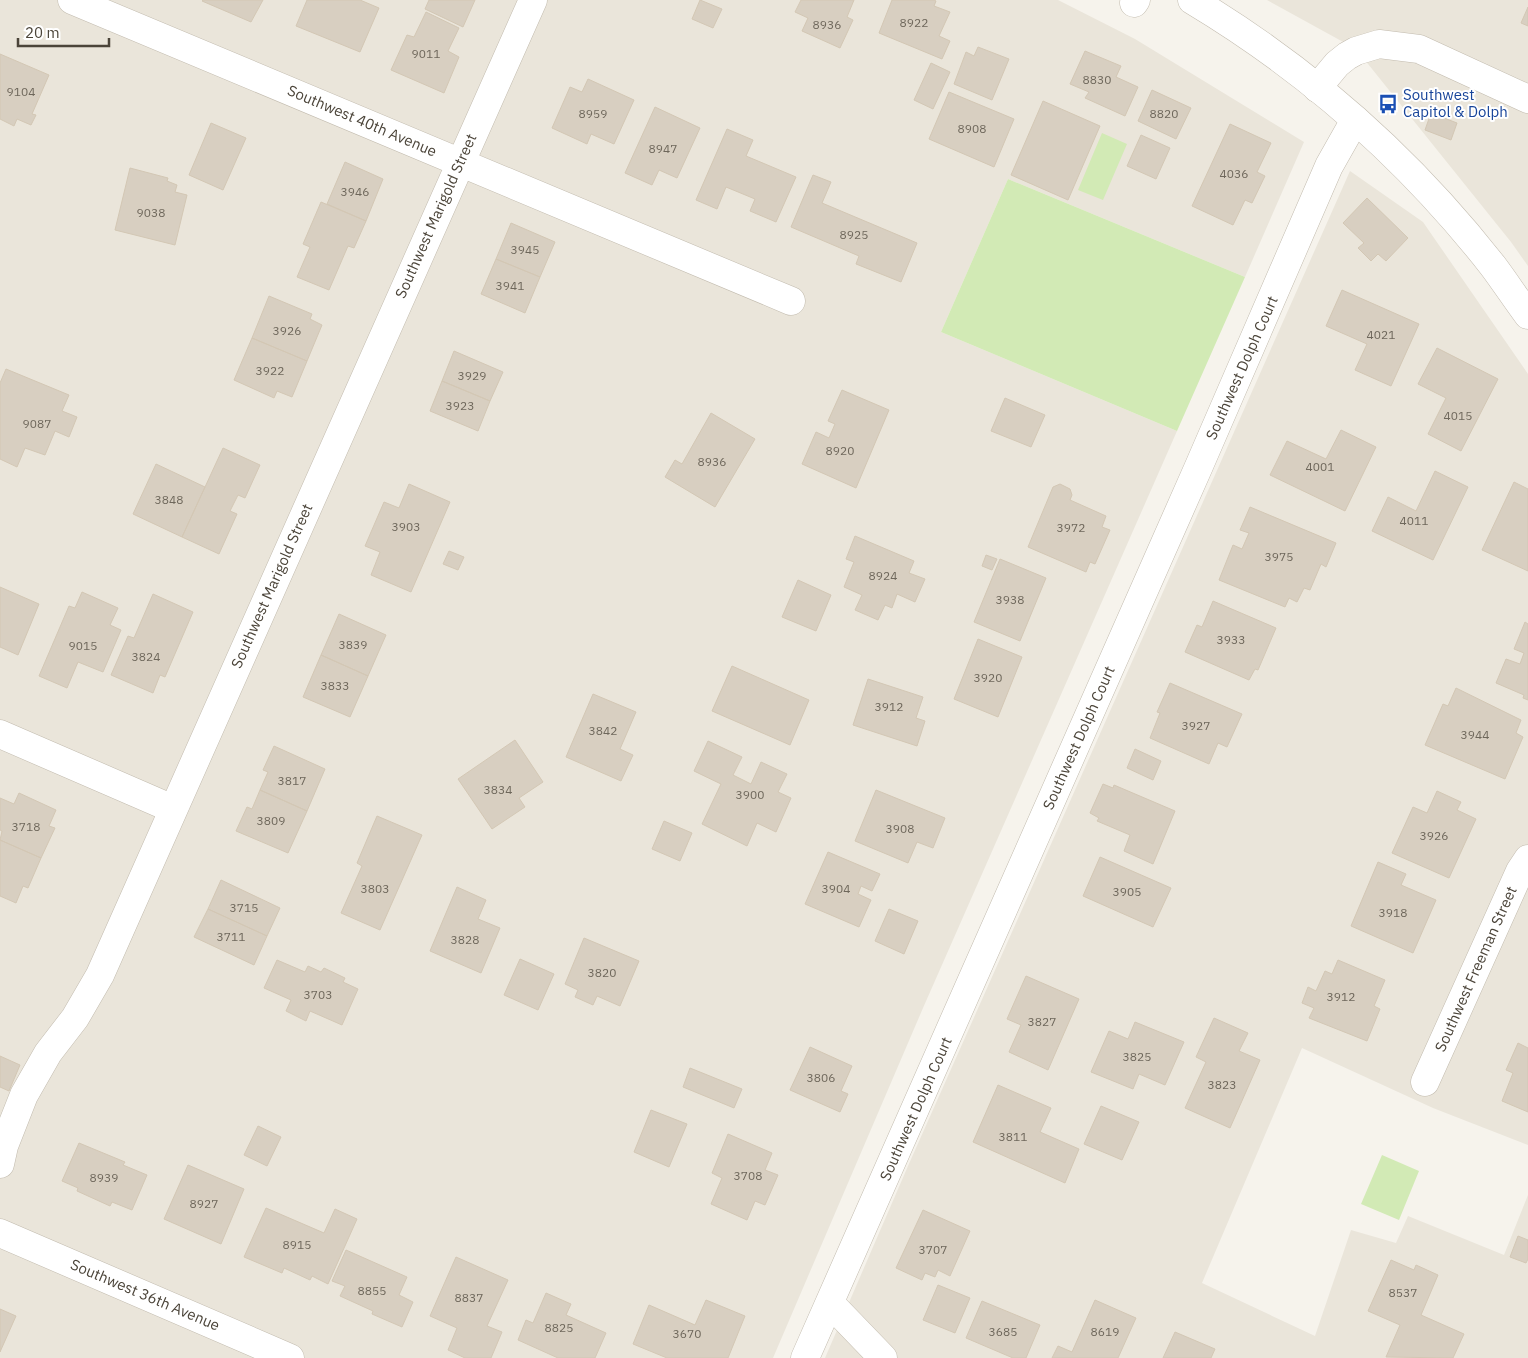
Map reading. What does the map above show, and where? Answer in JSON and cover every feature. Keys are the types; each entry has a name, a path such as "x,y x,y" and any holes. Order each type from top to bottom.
{"street":[{"name":"Southwest 40th Avenue","path":"72,0 791,301"},
{"name":"Southwest Marigold Street","path":"0,1164 12,1123 24,1095 48,1053 88,998 100,974 532,0"},
{"path":"1192,0 1248,36 1318,88 1355,120 1405,167 1464,231 1493,266 1528,315"},
{"path":"1318,88 1337,64 1347,56 1378,44 1419,49 1528,99"},
{"name":"Southwest Dolph Court","path":"805,1358 1199,466 1329,166 1355,120"},
{"path":"0,734 173,809"},
{"name":"Southwest Freeman Street","path":"1426,1082 1520,871 1528,858"},
{"name":"Southwest 36th Avenue","path":"0,1233 290,1358"},
{"path":"830,1303 883,1358"}],"shaded area":[{"path":"0,0 1058,0 1135,39 1304,142 1245,277 1008,179 941,332 1177,431 923,1008 773,1358 0,1358"},
{"path":"1267,0 1528,0 1528,266 1511,242 1356,49"},
{"path":"1350,171 1423,222 1528,374 1528,1145 1433,1108 1302,1048 1202,1283 1315,1336 1351,1230 1396,1243 1408,1216 1504,1255 1528,1195 1528,1358 825,1358 908,1166"}],"green space":[{"path":"1102,133 1127,144 1103,200 1078,190"},
{"path":"1008,179 1245,277 1177,431 941,332"},
{"path":"1382,1155 1419,1171 1399,1220 1361,1204"}],"building":[{"path":"203,0 263,0 251,22"},
{"path":"307,0 360,0 379,8 360,52 296,26"},
{"path":"429,0 475,0 463,27 425,9"},
{"path":"700,0 722,9 713,28 692,19"},
{"path":"801,0 854,0 847,17 853,20 840,48 802,31 808,18 795,12"},
{"path":"892,0 934,0 936,1 934,6 950,12 939,36 950,41 942,59 879,33"},
{"path":"1528,7 1528,26 1521,23"},
{"path":"426,12 459,28 448,51 459,57 444,93 391,70 407,35 414,37"},
{"path":"978,47 1009,59 992,100 954,84 966,52 974,56"},
{"path":"1085,51 1121,66 1116,77 1138,87 1125,116 1085,98 1089,92 1070,84"},
{"path":"0,54 49,75 32,114 36,115 31,125 17,119 14,126 0,119"},
{"path":"931,63 950,72 933,109 914,100"},
{"path":"588,79 634,100 614,144 591,134 587,144 552,128 570,87 582,92"},
{"path":"1152,90 1191,108 1176,139 1138,121"},
{"path":"949,92 1014,119 994,167 929,139"},
{"path":"1043,101 1100,126 1068,200 1011,175"},
{"path":"655,107 700,128 677,178 659,170 652,185 625,173"},
{"path":"1431,113 1457,123 1451,140 1425,130"},
{"path":"211,123 246,138 223,190 189,175"},
{"path":"1230,124 1271,143 1257,172 1265,176 1252,203 1245,200 1233,225 1192,206"},
{"path":"727,129 753,140 746,156 796,177 776,222 750,211 755,199 726,187 717,209 696,200"},
{"path":"1141,135 1170,148 1156,179 1127,166"},
{"path":"345,162 383,179 366,221 327,204"},
{"path":"130,168 168,178 167,181 177,185 175,192 187,195 175,245 115,230"},
{"path":"813,175 831,182 822,203 917,243 901,282 856,264 859,256 791,227"},
{"path":"1367,198 1408,238 1386,261 1378,254 1371,261 1358,248 1364,243 1343,223"},
{"path":"321,202 366,221 354,248 348,246 329,290 297,277 310,247 303,244"},
{"path":"511,223 555,242 540,277 496,259"},
{"path":"496,259 540,277 525,313 481,294"},
{"path":"1342,290 1419,324 1391,386 1355,370 1367,344 1326,326"},
{"path":"269,296 312,314 310,319 322,325 307,361 252,338"},
{"path":"252,338 307,361 292,397 277,391 274,398 234,380"},
{"path":"1437,348 1498,379 1461,451 1428,434 1446,398 1418,384"},
{"path":"454,351 503,372 490,401 442,381"},
{"path":"6,369 69,395 62,411 77,417 69,437 55,431 45,455 25,448 17,467 0,459 0,383"},
{"path":"442,381 490,401 478,431 430,411"},
{"path":"842,390 889,410 856,488 802,464 816,432 829,438 835,424 828,421"},
{"path":"1005,398 1045,415 1031,447 991,431"},
{"path":"711,413 755,439 715,507 665,477 675,460 682,464"},
{"path":"1341,430 1376,447 1345,511 1270,475 1287,441 1326,459"},
{"path":"223,448 260,465 245,498 238,495 230,511 237,514 219,554 182,537"},
{"path":"156,464 205,487 182,537 133,514"},
{"path":"1435,471 1468,487 1433,560 1372,531 1388,497 1416,511"},
{"path":"1514,482 1528,489 1528,571 1482,550"},
{"path":"409,484 450,502 411,592 371,575 380,552 365,546 384,502 399,508"},
{"path":"1060,484 1070,489 1072,495 1070,500 1106,516 1102,527 1110,530 1095,564 1090,562 1086,572 1028,547 1053,487"},
{"path":"1250,507 1336,543 1326,567 1321,564 1310,590 1304,588 1297,602 1289,598 1285,607 1219,580 1233,545 1242,549 1249,533 1240,530"},
{"path":"855,536 914,561 909,573 925,579 915,602 897,594 892,608 885,605 878,620 855,610 862,595 844,587 854,562 846,559"},
{"path":"449,551 464,557 458,570 443,564"},
{"path":"986,555 997,559 992,570 982,566"},
{"path":"1000,559 1046,578 1020,641 974,622"},
{"path":"798,580 831,595 816,631 782,617"},
{"path":"0,587 39,604 18,655 0,647"},
{"path":"82,592 118,608 110,625 121,630 103,672 78,662 67,688 39,676 69,606 75,608"},
{"path":"153,594 193,612 165,677 160,675 153,693 111,675 128,636 134,638"},
{"path":"1213,601 1276,628 1258,670 1255,669 1249,680 1185,652 1197,625 1202,627"},
{"path":"339,614 386,635 368,676 321,655"},
{"path":"1525,622 1528,624 1528,700 1523,698 1524,695 1496,683 1506,659 1520,664 1524,653 1514,649"},
{"path":"978,639 1022,657 998,717 954,699"},
{"path":"321,655 368,676 350,717 303,697"},
{"path":"732,666 809,700 790,745 712,711"},
{"path":"868,679 923,697 916,718 925,721 917,746 853,725"},
{"path":"1170,683 1242,714 1227,747 1218,743 1209,764 1150,738 1160,713 1157,712"},
{"path":"1456,688 1521,720 1516,733 1523,737 1505,779 1425,745 1443,704 1448,706"},
{"path":"593,694 636,712 620,749 633,755 621,781 566,757"},
{"path":"515,740 543,782 519,798 525,807 492,829 458,779"},
{"path":"708,741 742,757 733,775 751,784 761,762 787,774 778,792 791,798 776,832 757,823 747,846 702,824 721,784 694,771"},
{"path":"274,746 325,769 307,811 260,790 268,772 263,770"},
{"path":"1135,749 1161,761 1153,780 1127,768"},
{"path":"1103,784 1113,788 1114,785 1175,811 1153,864 1124,851 1130,835 1097,821 1099,818 1090,813"},
{"path":"260,790 307,811 288,853 236,831 247,807 252,809"},
{"path":"876,790 945,818 933,848 917,842 908,863 855,841"},
{"path":"1437,791 1461,802 1457,810 1476,819 1449,878 1392,853 1413,807 1427,813"},
{"path":"19,793 56,810 49,826 55,828 41,858 0,840 2,831 0,830 0,798 14,804"},
{"path":"377,816 422,835 380,930 341,913 362,866 357,863"},
{"path":"664,821 692,833 680,861 652,849"},
{"path":"0,840 41,858 28,888 23,886 16,903 0,896"},
{"path":"828,852 880,874 872,891 861,886 858,894 871,900 859,927 805,904"},
{"path":"1100,857 1171,888 1153,927 1083,896"},
{"path":"1378,862 1406,874 1401,885 1436,900 1413,953 1351,926"},
{"path":"221,880 280,908 267,936 208,909"},
{"path":"457,887 486,900 478,919 500,928 481,973 430,951"},
{"path":"208,909 267,936 254,965 194,937"},
{"path":"889,909 918,921 904,954 875,941"},
{"path":"584,938 639,961 620,1006 597,996 593,1005 575,997 578,990 565,984"},
{"path":"520,959 554,974 538,1010 504,995"},
{"path":"277,960 305,972 308,966 321,972 324,968 345,978 343,982 358,989 342,1025 310,1011 306,1021 286,1011 291,1000 264,988"},
{"path":"1338,960 1385,980 1374,1006 1380,1009 1367,1041 1309,1018 1314,1008 1302,1003 1308,987 1316,991 1325,971 1332,974"},
{"path":"1026,976 1079,999 1048,1070 1009,1052 1021,1025 1007,1019"},
{"path":"1214,1018 1248,1033 1239,1051 1260,1060 1230,1128 1185,1108 1206,1062 1196,1057"},
{"path":"1135,1022 1184,1042 1165,1085 1139,1074 1133,1089 1091,1072 1109,1031 1128,1039"},
{"path":"1518,1043 1528,1048 1528,1112 1502,1101 1513,1073 1506,1070"},
{"path":"810,1047 852,1066 841,1091 848,1094 840,1112 790,1090"},
{"path":"0,1056 20,1065 9,1091 0,1087"},
{"path":"690,1068 742,1089 734,1108 683,1087"},
{"path":"998,1085 1051,1108 1040,1132 1079,1149 1065,1183 973,1142"},
{"path":"1101,1106 1139,1122 1122,1160 1084,1144"},
{"path":"651,1110 687,1124 669,1167 634,1152"},
{"path":"258,1126 281,1137 267,1166 244,1155"},
{"path":"728,1134 772,1153 765,1170 778,1175 765,1205 755,1201 747,1220 711,1204 722,1178 712,1173"},
{"path":"79,1143 125,1162 123,1165 147,1175 132,1210 112,1202 110,1206 77,1191 78,1188 62,1181"},
{"path":"188,1165 244,1189 221,1244 164,1219"},
{"path":"266,1208 324,1233 335,1209 357,1219 328,1284 312,1276 310,1280 284,1268 282,1273 244,1257"},
{"path":"923,1210 970,1231 950,1276 938,1270 935,1277 925,1273 922,1280 896,1268"},
{"path":"1518,1236 1528,1240 1528,1259 1526,1263 1510,1257"},
{"path":"346,1250 407,1277 399,1295 413,1302 402,1327 372,1314 373,1311 340,1296 345,1286 332,1281"},
{"path":"456,1257 508,1280 487,1326 502,1332 491,1358 465,1358 448,1350 457,1328 430,1316"},
{"path":"1391,1260 1414,1270 1416,1265 1438,1275 1421,1315 1464,1334 1453,1358 1386,1357 1400,1325 1368,1311"},
{"path":"938,1285 970,1298 955,1333 923,1320"},
{"path":"546,1293 571,1304 566,1315 606,1333 595,1358 558,1358 518,1340 526,1320 533,1323"},
{"path":"706,1300 745,1316 728,1358 667,1358 633,1344 649,1305 695,1325"},
{"path":"1095,1300 1136,1318 1118,1358 1052,1358 1058,1346 1072,1352"},
{"path":"982,1301 1040,1325 1026,1358 1013,1358 966,1338"},
{"path":"0,1309 16,1316 0,1352"},
{"path":"1175,1332 1215,1349 1211,1358 1163,1358"}],"place":[{"name":"Southwest Capitol & Dolph","path":"1388,104"}]}
